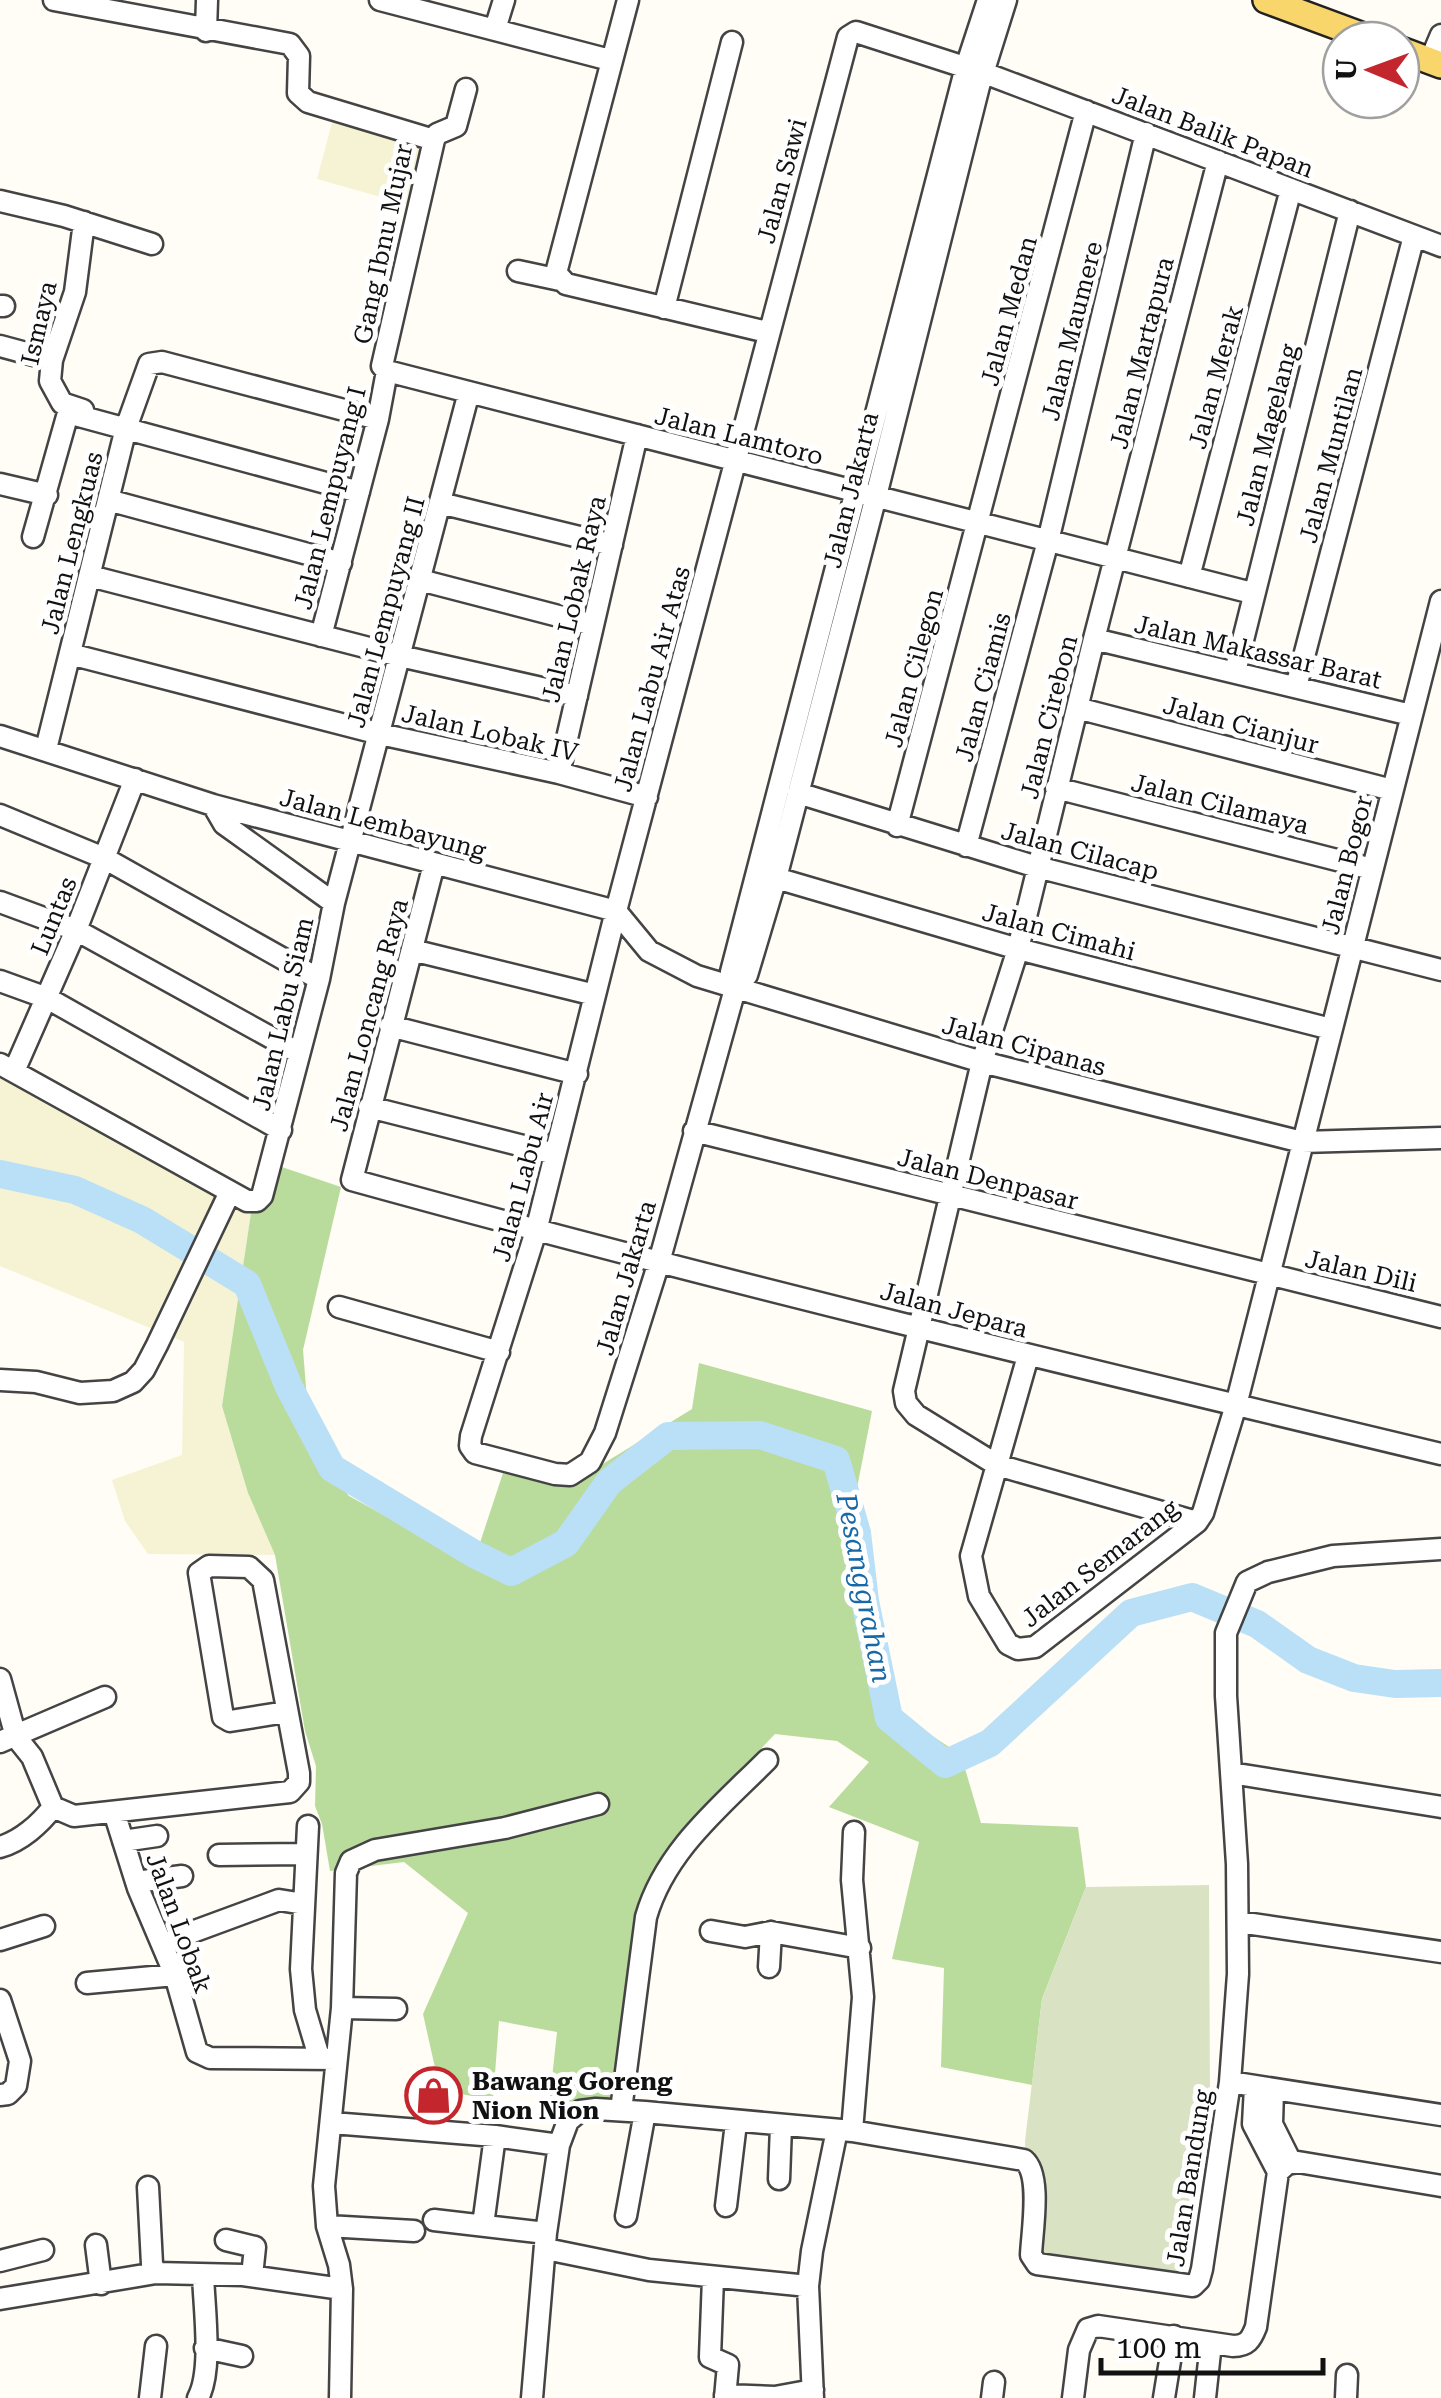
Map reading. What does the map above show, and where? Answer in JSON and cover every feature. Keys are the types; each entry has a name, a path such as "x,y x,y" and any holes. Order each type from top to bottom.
{"main road":[{"path":"1282,3 1324,20"}],"street":[{"name":"Gang Ibnu Mujar","path":"54,0 290,44 299,56 298,93 308,102 434,140 382,366 387,371"},
{"path":"206,30 207,0"},
{"path":"380,0 610,60"},
{"path":"495,29 504,0"},
{"path":"560,280 556,273 558,263 628,0"},
{"name":"Jalan Jakarta","path":"475,1453 570,1475 590,1462 606,1433 659,1262 735,988 747,974 776,878 876,496 988,0"},
{"name":"Jalan Jakarta","path":"735,988 730,972 854,491 974,70 1006,0"},
{"name":"Jalan Sawi","path":"735,460 848,37 863,33 974,70"},
{"path":"1436,63 1441,35"},
{"path":"664,308 732,42"},
{"name":"Jalan Balik Papan","path":"974,70 1441,246"},
{"path":"434,140 437,134 456,126 466,89"},
{"name":"Jalan Medan","path":"979,523 1086,111"},
{"name":"Jalan Maumere","path":"1048,541 1146,134"},
{"name":"Jalan Martapura","path":"1115,558 1218,161"},
{"name":"Jalan Merak","path":"1190,577 1291,189"},
{"path":"0,201 152,244"},
{"name":"Jalan Magelang","path":"1234,672 1350,211"},
{"name":"Ismaya","path":"83,417 84,411 62,403 50,381 52,360 75,292 84,222"},
{"name":"Jalan Muntilan","path":"1296,687 1414,236"},
{"path":"518,271 767,332"},
{"path":"0,346 52,360"},
{"name":"Jalan Lengkuas","path":"46,749 126,428 148,365 162,362 378,419"},
{"name":"Jalan Lamtoro","path":"387,371 1252,594"},
{"name":"Jalan Lempuyang I","path":"321,636 387,371"},
{"name":"Jalan Lempuyang II","path":"351,843 469,392"},
{"path":"33,537 68,413 359,492"},
{"name":"Jalan Lobak Raya","path":"559,773 636,435"},
{"name":"Jalan Labu Air Atas","path":"616,911 735,460"},
{"path":"0,484 47,495"},
{"path":"108,500 340,563"},
{"path":"440,504 612,544"},
{"name":"Jalan Cilegon","path":"897,826 979,523"},
{"name":"Jalan Ciamis","path":"966,846 1048,541"},
{"name":"Jalan Cirebon","path":"996,1465 933,1428 906,1404 904,1391 982,1062 1018,949 1115,558"},
{"path":"90,576 400,656 577,696"},
{"path":"420,580 594,625"},
{"name":"Jalan Bogor","path":"1302,1142 1441,601"},
{"name":"Jalan Makassar Barat","path":"1094,639 1410,714"},
{"name":"Jalan Lobak IV","path":"70,654 380,734 646,796"},
{"name":"Jalan Cianjur","path":"1077,708 1392,790"},
{"name":"Jalan Lembayung","path":"0,736 213,805 616,911"},
{"name":"Luntas","path":"8,1066 47,998 135,779"},
{"name":"Jalan Cilamaya","path":"1056,788 1372,869"},
{"name":"Jalan Cilacap","path":"798,793 1037,867 1441,970"},
{"path":"213,805 224,824 334,902"},
{"path":"0,815 104,858 318,979"},
{"name":"Jalan Labu Siam","path":"230,1192 250,1202 262,1196 351,843"},
{"name":"Jalan Loncang Raya","path":"352,1180 434,864"},
{"name":"Jalan Cimahi","path":"776,878 1018,949 1331,1029"},
{"path":"0,902 76,930 299,1054"},
{"path":"616,911 649,951 696,976 735,988"},
{"name":"Jalan Labu Air","path":"475,1453 470,1446 471,1436 536,1231 616,911"},
{"path":"412,950 594,995"},
{"path":"0,981 47,998 281,1130"},
{"name":"Jalan Cipanas","path":"735,988 982,1062 1302,1142 1441,1138"},
{"path":"390,1026 577,1074"},
{"path":"0,1380 36,1382 80,1393 124,1388 144,1370 230,1192 8,1066"},
{"path":"369,1107 555,1154"},
{"name":"Jalan Denpasar","path":"694,1131 1269,1276"},
{"name":"Jalan Semarang","path":"1028,1356 971,1556 979,1596 1008,1644 1018,1649 1035,1647 1197,1522 1209,1497 1236,1405 1302,1142"},
{"name":"Jalan Jepara","path":"352,1180 1028,1356 1441,1454"},
{"name":"Jalan Dili","path":"1269,1276 1441,1317"},
{"path":"339,1307 499,1352"},
{"path":"996,1465 1197,1522"},
{"name":"Jalan Bandung","path":"559,2145 574,2114 596,2109 844,2131 1024,2160 1033,2170 1031,2255 1037,2264 1193,2286 1200,2280 1202,2269 1230,2082 1238,1922 1226,1633 1244,1587 1268,1572 1318,1558 1441,1549"},
{"path":"0,1847 11,1844 48,1814 114,1812 283,1794 295,1789 298,1773 263,1580 249,1566 204,1568 199,1578 223,1717 230,1720 286,1712"},
{"path":"0,1679 8,1739 32,1757 48,1814"},
{"path":"8,1739 105,1697"},
{"path":"621,2110 643,1934 656,1888 682,1847 767,1760"},
{"path":"1231,1773 1441,1807"},
{"path":"327,2058 342,2008 346,1872 352,1861 376,1850 505,1828 598,1804"},
{"name":"Jalan Lobak","path":"114,1812 136,1882 175,1975 194,2044 203,2056 327,2058"},
{"path":"308,1826 301,1970 305,2010 327,2058 332,2123 324,2186 327,2226 340,2264 342,2288 340,2398"},
{"path":"713,2278 710,2357 728,2365 725,2397 813,2394 808,2286 812,2251 844,2131 862,1997 852,1880 854,1832"},
{"path":"123,1841 157,1836"},
{"path":"219,1855 306,1854"},
{"path":"136,1882 182,1876"},
{"path":"176,1938 278,1900 304,1904"},
{"path":"1238,1922 1441,1952"},
{"path":"0,1940 44,1926"},
{"path":"711,1930 745,1936 772,1932 860,1948"},
{"path":"769,1966 772,1932"},
{"path":"87,1983 175,1975"},
{"path":"0,2000 20,2061 16,2086 8,2094 0,2094"},
{"path":"342,2008 396,2009"},
{"path":"1230,2082 1441,2115"},
{"path":"1264,2088 1253,2124 1285,2167 1441,2186"},
{"path":"626,2216 645,2112"},
{"path":"726,2206 736,2122"},
{"path":"332,2123 559,2145 532,2398"},
{"path":"779,2179 781,2126"},
{"path":"483,2226 496,2136"},
{"path":"1073,2398 1079,2350 1088,2329 1098,2326 1243,2346 1252,2339 1285,2167"},
{"path":"153,2190 159,2260 156,2274"},
{"path":"434,2220 483,2226 649,2270 808,2286"},
{"path":"327,2226 414,2232"},
{"path":"226,2240 255,2247 252,2276"},
{"path":"96,2245 101,2284"},
{"path":"0,2261 44,2250"},
{"path":"0,2298 156,2274 252,2276 342,2288"},
{"path":"198,2398 202,2392 205,2348 203,2275"},
{"path":"1164,2398 1174,2336"},
{"path":"1205,2398 1211,2343"},
{"path":"150,2398 156,2346"},
{"path":"205,2348 242,2356"},
{"path":"1346,2398 1347,2376"}],"shaded area":[{"path":"333,119 426,148 409,205 317,179"},
{"path":"0,1068 251,1213 222,1406 248,1493 275,1555 148,1554 125,1521 112,1480 182,1455 184,1342 0,1266"}],"green space":[{"path":"267,1162 341,1187 303,1350 311,1449 349,1496 473,1564 503,1473 567,1486 692,1409 699,1363 872,1411 857,1488 867,1605 895,1711 961,1755 981,1823 1078,1827 1086,1887 1042,1999 1032,2085 941,2067 944,1968 892,1959 919,1842 829,1807 869,1762 837,1741 775,1734 670,1844 637,1931 613,2107 549,2106 557,2032 499,2021 493,2100 440,2090 423,2014 468,1913 404,1862 330,1871 315,1806 316,1766 305,1731 275,1555 248,1493 222,1406 251,1213"},
{"path":"1209,1885 1210,2093 1179,2273 1029,2255 1025,2141 1042,1999 1086,1887"}],"waterway":[{"name":"Pesanggrahan","path":"0,1174 75,1190 142,1220 247,1284 289,1387 332,1468 511,1572 566,1543 609,1482 668,1436 760,1435 836,1460 857,1533 865,1601 889,1718 945,1764 990,1743 1131,1613 1192,1597 1257,1624 1308,1660 1354,1678 1395,1684 1441,1683"}],"place":[{"name":"Bawang Goreng Nion Nion","path":"433,2095"}]}
